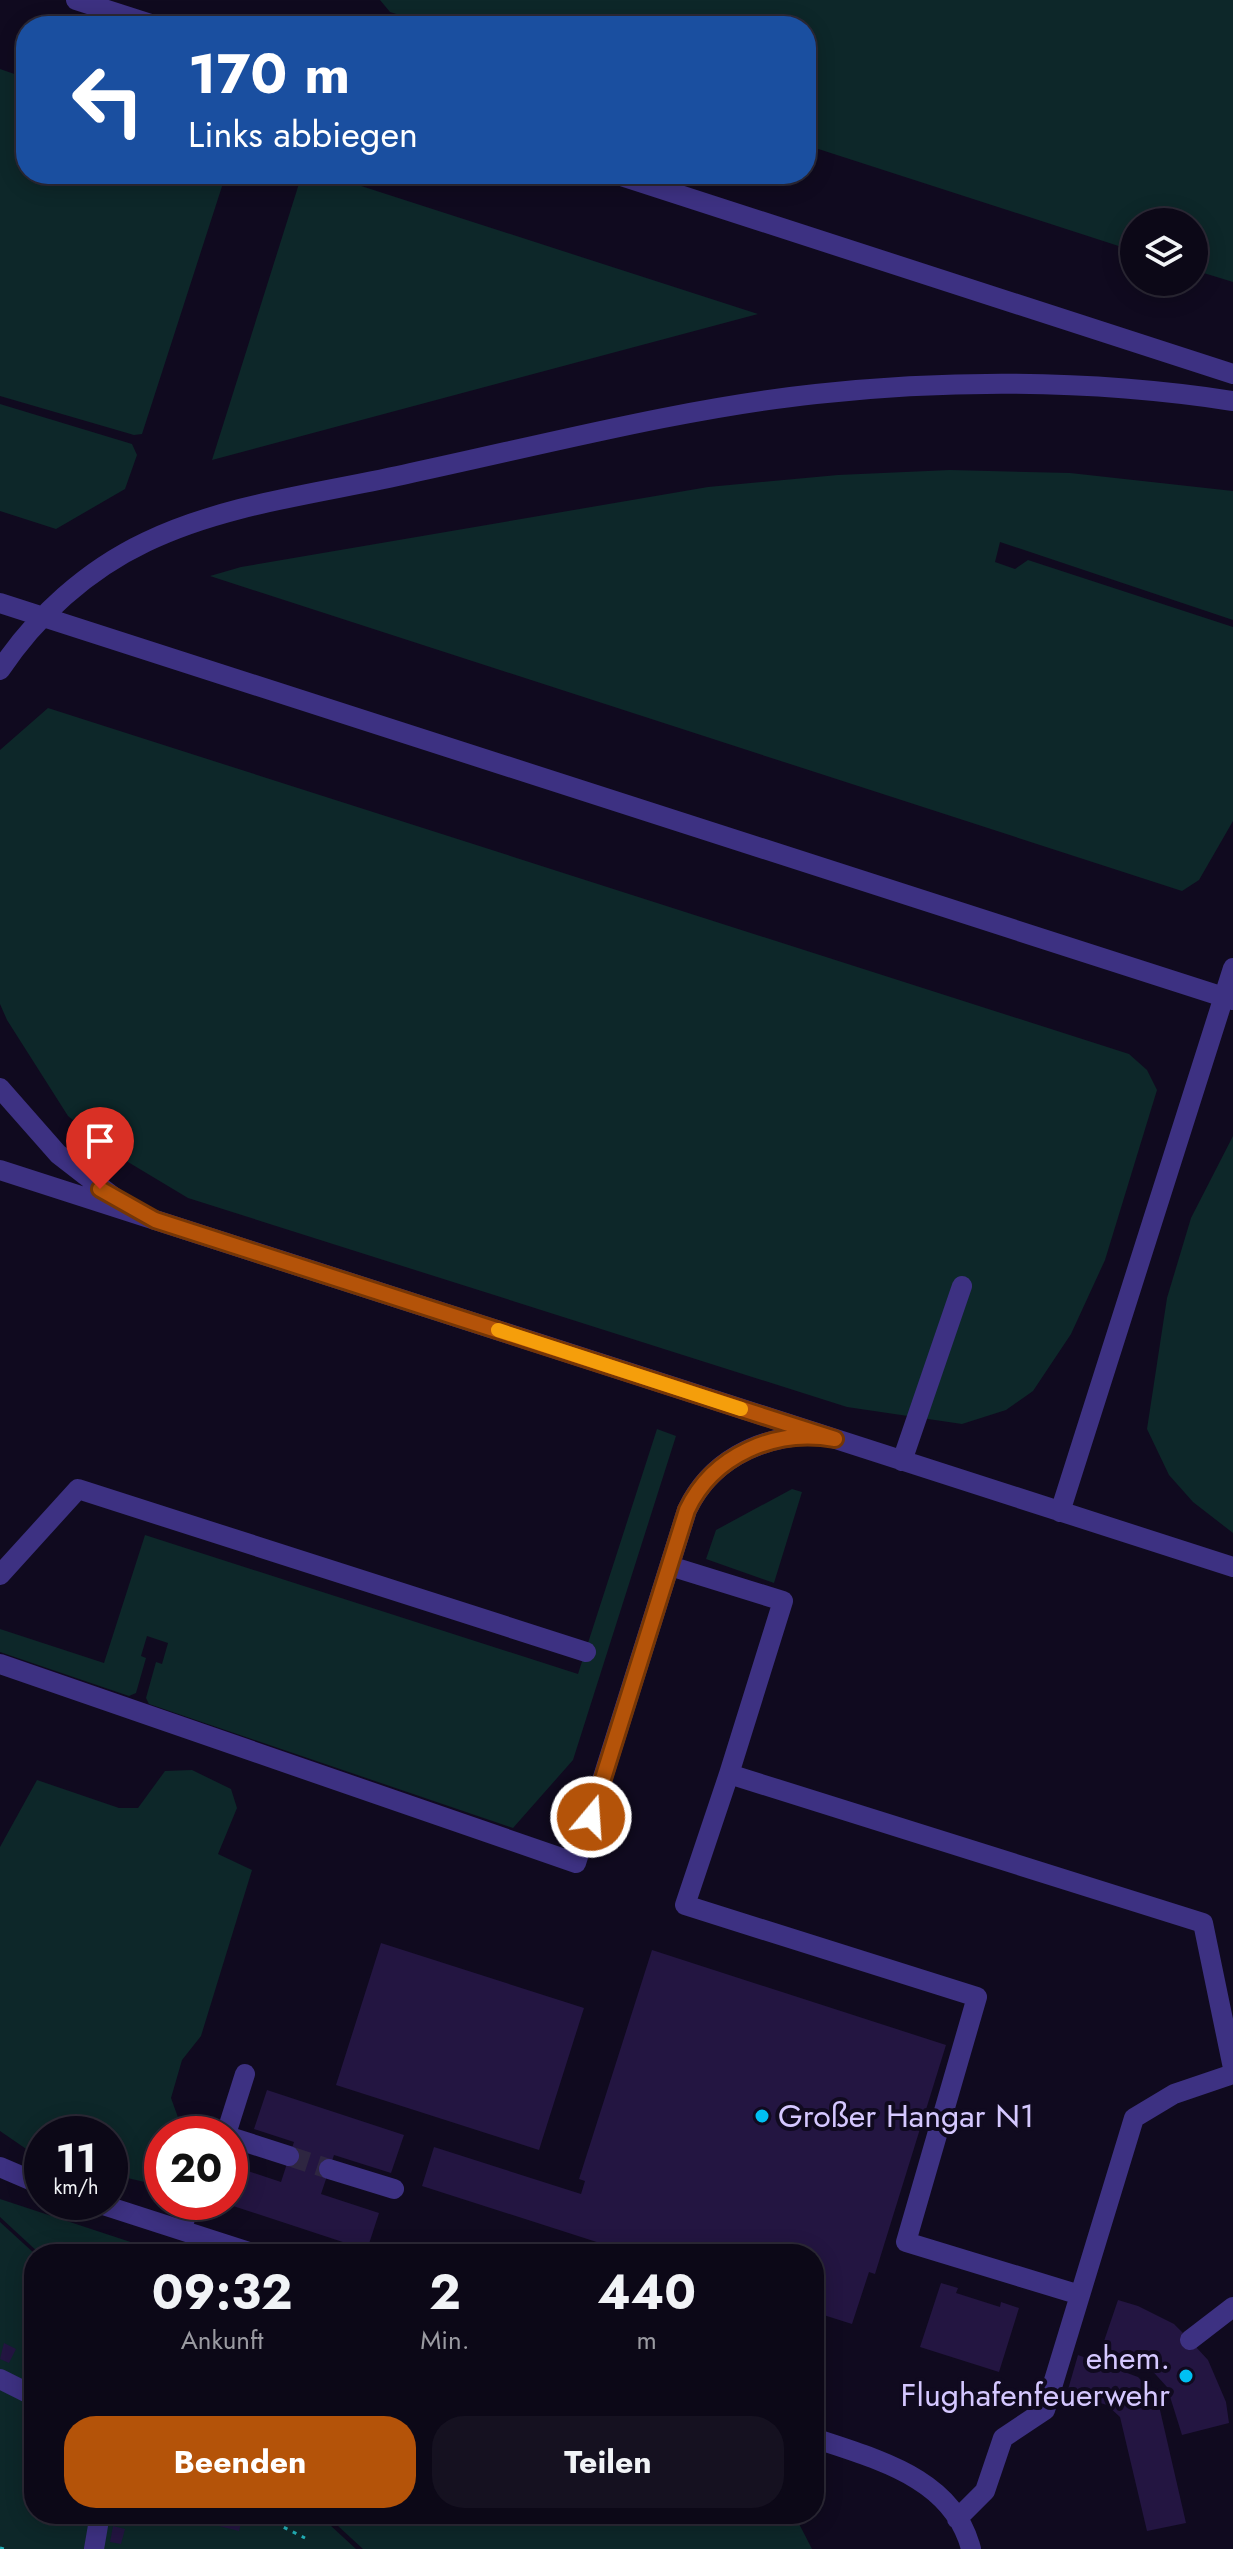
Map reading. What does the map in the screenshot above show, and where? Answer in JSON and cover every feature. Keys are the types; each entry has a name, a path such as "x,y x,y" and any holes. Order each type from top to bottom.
{"street":[{"path":"76,0 126,16"},
{"path":"646,184 1233,374"},
{"path":"0,670 43,616 73,589 126,552 208,518 726,407 814,394 994,383 1078,385 1233,401"},
{"path":"0,603 1228,998"},
{"path":"1060,1512 1228,998 1233,968"},
{"path":"0,1088 29,1125 85,1178 155,1220"},
{"path":"0,1170 1233,1567"},
{"path":"902,1461 962,1286"},
{"path":"0,1664 576,1863 698,1487 714,1469 738,1455 787,1437 835,1439"},
{"path":"0,1575 78,1489 586,1652"},
{"path":"670,1566 783,1601 685,1905 977,1997 906,2242 1080,2295"},
{"path":"729,1774 1203,1923 1233,2068"},
{"path":"233,2116 245,2074"},
{"path":"957,2519 985,2491 1003,2438 1045,2410 1134,2118 1174,2094 1233,2074"},
{"path":"248,2142 289,2156"},
{"path":"0,2167 24,2177"},
{"path":"329,2169 394,2189"},
{"path":"128,2213 224,2244"},
{"path":"181,2230 185,2220"},
{"path":"1190,2340 1233,2307"},
{"path":"0,2379 24,2391"},
{"path":"824,2441 900,2467 931,2488 957,2519 971,2549"},
{"path":"94,2549 98,2524"}],"path":[{"path":"277,2524 305,2538"}],"green space":[{"path":"380,0 1233,0 1233,282 1208,274 1208,208 1120,208 1120,246 816,148 816,16 403,16 390,12"},
{"path":"0,69 16,75 16,184 223,184 142,434 134,435 0,396"},
{"path":"299,184 355,184 758,314 212,460"},
{"path":"0,404 132,444 137,455 125,489 56,529 0,511"},
{"path":"950,470 1070,473 1233,491 1233,620 1000,542 995,562 1015,569 1028,560 1233,627 1233,821 1199,880 1182,891 210,576 241,567 708,487 838,475"},
{"path":"48,708 1129,1054 1147,1070 1157,1090 1105,1260 1071,1334 1033,1391 1006,1410 962,1424 847,1407 188,1198 113,1153 68,1116 0,1004 0,750"},
{"path":"1233,1136 1233,1533 1193,1502 1169,1475 1147,1429 1167,1298 1191,1218"},
{"path":"657,1429 676,1436 573,1760 513,1828 149,1704 146,1698 156,1662 162,1664 168,1643 147,1636 141,1656 146,1658 136,1693 129,1696 0,1652 0,1629 104,1663 145,1535 578,1674"},
{"path":"792,1489 802,1492 774,1583 706,1559 716,1530"},
{"path":"192,1770 231,1789 237,1808 218,1854 252,1870 201,2036 182,2060 171,2098 178,2116 144,2116 144,2182 128,2178 128,2116 24,2116 24,2147 0,2131 0,1847 37,1780 119,1808 138,1808 165,1771"},
{"path":"0,2199 24,2207 24,2220 64,2220 137,2244 29,2244 0,2217"},
{"path":"0,2222 24,2244 24,2524 329,2524 356,2549 0,2549"},
{"path":"336,2524 799,2524 812,2549 363,2549"}],"building":[{"path":"381,1943 584,2008 539,2150 336,2085"},
{"name":"Großer Hangar N1","path":"652,1950 946,2045 875,2274 869,2272 852,2324 824,2315 824,2244 603,2244 422,2186 434,2147 581,2194 585,2181 579,2179"},
{"path":"267,2090 404,2135 391,2173 334,2155 321,2194 379,2213 369,2244 349,2244 248,2211 248,2171 281,2182 294,2142 254,2129"},
{"path":"941,2283 958,2288 956,2293 1000,2307 1001,2302 1019,2308 999,2372 920,2347"},
{"name":"ehem. Flughafenfeuerwehr","path":"1118,2300 1174,2324 1208,2360 1226,2402 1229,2423 1182,2435 1167,2387 1147,2365 1102,2347"},
{"path":"4,2343 16,2349 9,2363 0,2359"},
{"path":"1078,2355 1138,2377 1157,2397 1186,2523 1147,2531 1120,2417 1107,2405 1067,2393"},
{"path":"220,2524 241,2524 239,2531"},
{"path":"113,2526 125,2529 121,2544 110,2542"}],"tunnel":[{"path":"289,2156 329,2169"}],"slow traffic":[{"path":"498,1330 741,1409"}],"place":[{"name":"Großer Hangar N1","path":"762,2116"},
{"name":"ehem. Flughafenfeuerwehr","path":"1186,2376"}],"route":[{"path":"100,1189 155,1220 835,1439 815,1435 787,1437 760,1445 714,1469 698,1487 687,1510 591,1817"}]}
